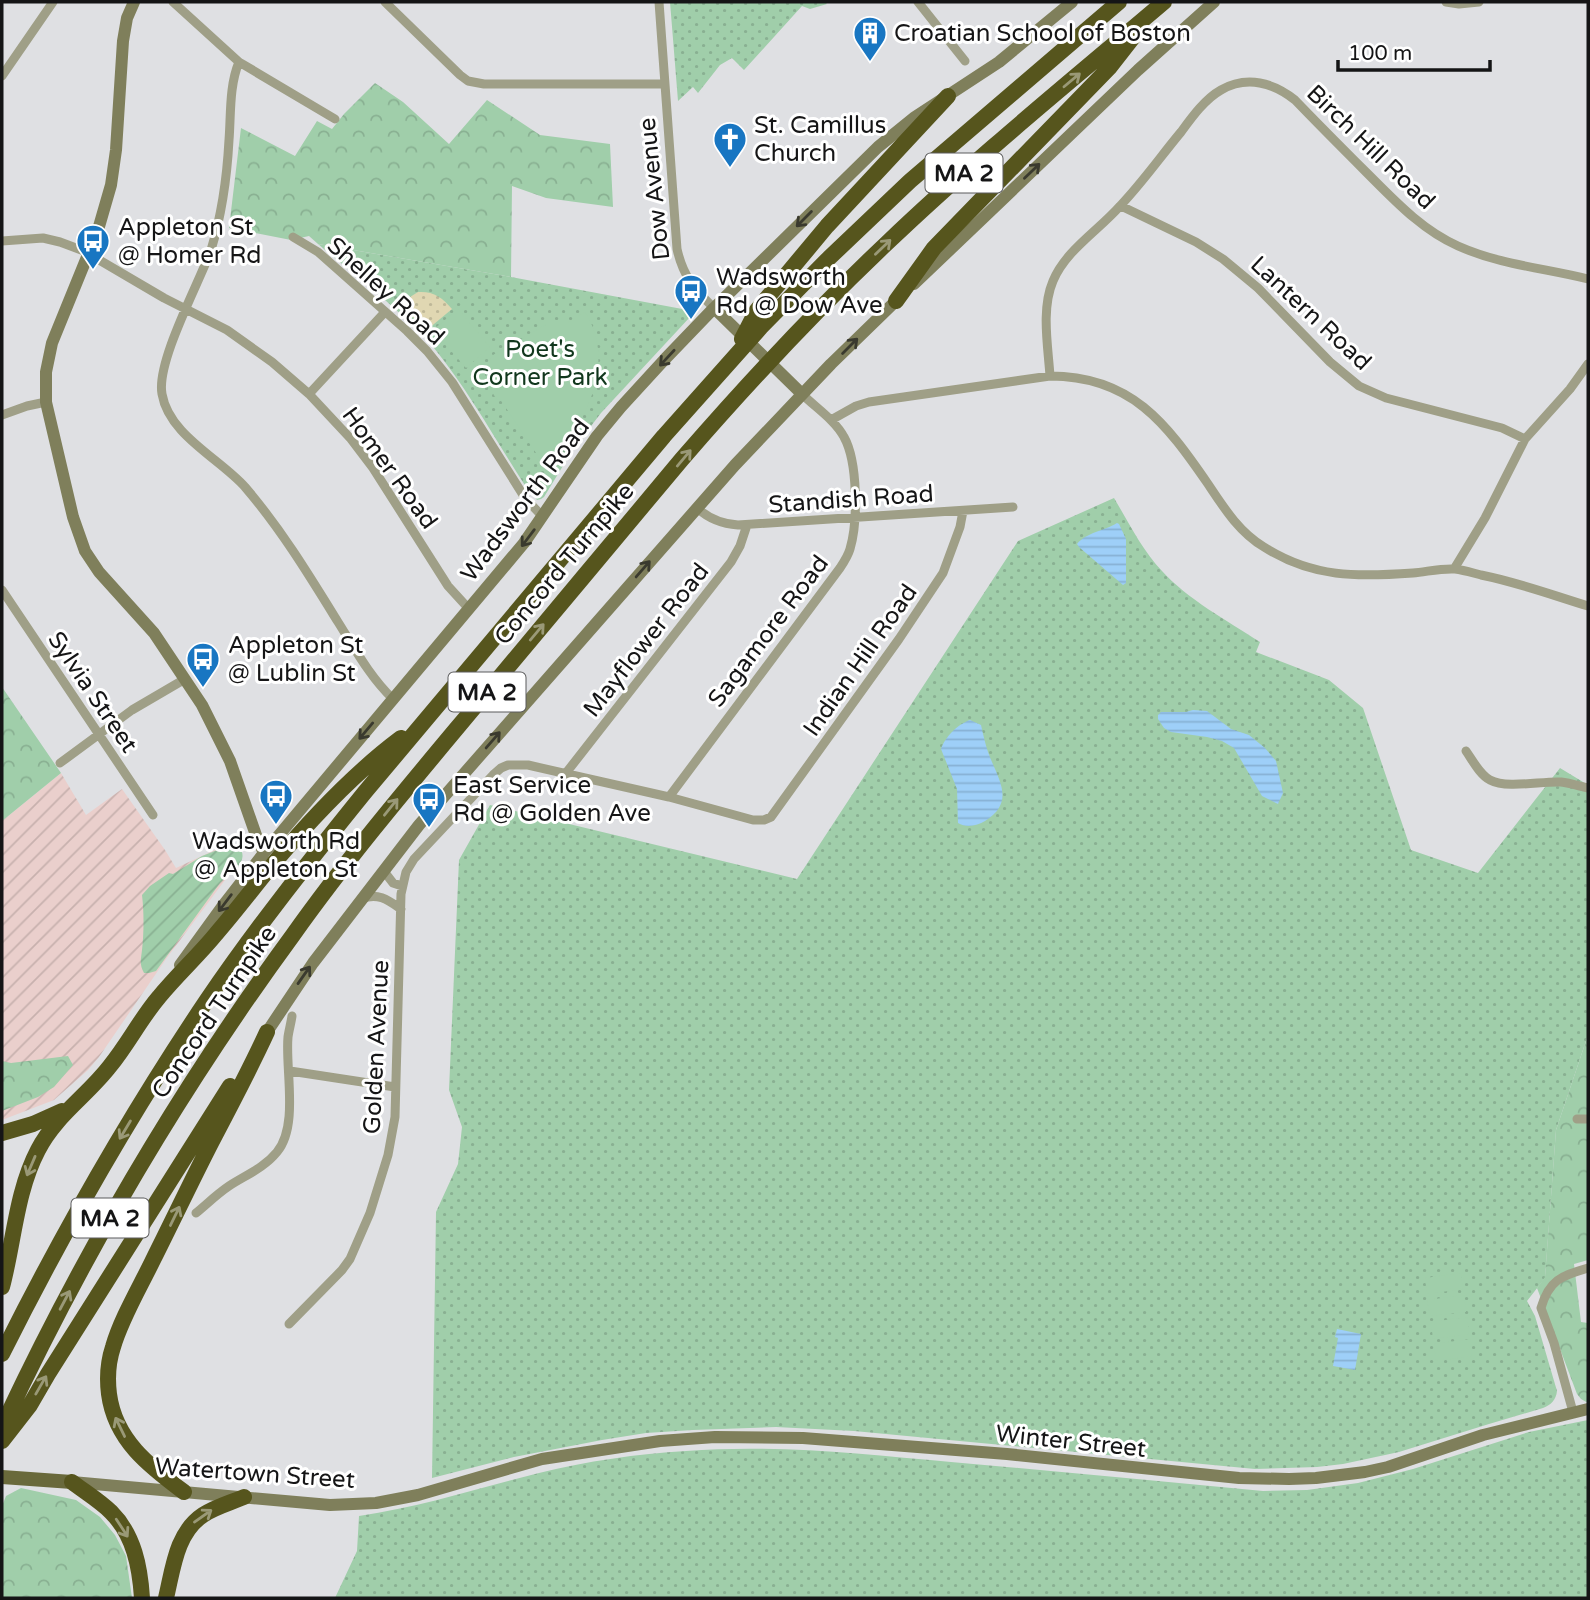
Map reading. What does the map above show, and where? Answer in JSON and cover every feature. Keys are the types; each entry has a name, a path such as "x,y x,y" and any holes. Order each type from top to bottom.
{"highway":[{"name":"MA 2","path":"757,323 910,181 1119,2"},
{"path":"896,301 934,248 1109,68 1160,6"},
{"name":"Concord Turnpike","path":"2,1427 51,1326 128,1187 206,1061 294,933 408,787 682,459 755,377 860,268 923,209 1160,6"},
{"path":"757,323 757,310 836,215 948,96"},
{"name":"Concord Turnpike","path":"2,1354 88,1192 159,1075 257,930 302,870 672,426 733,357 757,323"},
{"path":"2,1287 26,1176 53,1125 110,1067 159,997 217,934 282,854 338,794 435,709"},
{"path":"2,1441 30,1405 247,1059 267,1032"},
{"path":"184,1492 146,1463 122,1433 110,1401 110,1360 120,1328 207,1150 254,1063 267,1032"},
{"path":"2,1133 33,1124 67,1109"},
{"path":"72,1482 107,1508 125,1531 138,1564 142,1598"},
{"path":"166,1598 177,1554 187,1530 205,1513 244,1497"}],"main road":[{"path":"134,2 123,35 113,177 104,215 62,315 50,351 45,378 46,402 79,539 88,557 147,625 186,679 207,714 241,790 264,853"},
{"name":"Wadsworth Road","path":"159,997 227,900 264,853 524,543 609,422 714,308 871,153 915,117 1014,50 1072,2"},
{"path":"267,1032 308,970 419,825 697,508 802,394 896,301 1138,70 1214,2"},
{"name":"Dow Avenue","path":"714,308 802,394"},
{"name":"Winter Street","path":"542,1460 660,1441 715,1437 780,1437 1007,1454 1240,1478 1303,1479 1388,1467 1483,1434 1588,1409"},
{"name":"Watertown Street","path":"7,1477 337,1505 376,1503 418,1495 542,1460"}],"street":[{"path":"2,76 52,2"},
{"path":"173,2 239,62 335,119"},
{"path":"385,2 463,79 473,83 665,84"},
{"name":"Dow Avenue","path":"659,2 677,248 690,283 714,308"},
{"path":"919,2 965,61"},
{"path":"1446,2 1479,2"},
{"path":"239,62 233,86 224,198 211,249 170,351 162,377 162,393 168,411 192,441 243,485 273,522 372,675 393,699"},
{"name":"Birch Hill Road","path":"1050,376 1046,306 1057,271 1121,206 1204,104 1221,90 1238,83 1258,82 1270,85 1295,100 1405,211 1438,235 1490,258 1588,279"},
{"name":"Lantern Road","path":"1121,206 1196,242 1223,259 1258,288 1331,362 1359,386 1386,398 1502,428 1525,439"},
{"name":"Shelley Road","path":"293,237 318,251 421,344 443,370 525,498 543,517"},
{"name":"Homer Road","path":"2,242 43,238 88,253 245,342 272,362 309,394 345,431 368,461 448,586 468,609"},
{"path":"309,394 386,312"},
{"path":"1454,569 1485,518 1525,439 1570,389 1588,364"},
{"path":"831,420 869,402 1050,376 1069,376 1100,383 1131,398 1174,436 1239,527 1281,558 1314,570 1350,576 1454,569 1507,580 1588,606"},
{"name":"Dow Avenue","path":"802,394 841,432 848,444 853,472"},
{"path":"2,415 46,402"},
{"name":"Sagamore Road","path":"668,797 848,554 854,517 853,472"},
{"name":"Standish Road","path":"697,508 718,521 747,525 1013,507"},
{"name":"Indian Hill Road","path":"668,797 753,820 768,819 776,812 943,573 963,511"},
{"name":"Mayflower Road","path":"566,773 731,562 747,525"},
{"name":"Sylvia Street","path":"2,590 153,815"},
{"path":"60,763 132,710 186,679"},
{"path":"1466,751 1488,779 1499,784 1563,782 1588,788"},
{"path":"383,870 393,883 402,886 414,859 501,768 517,764 668,797"},
{"name":"Golden Avenue","path":"289,1324 342,1270 353,1252 370,1213 388,1155 394,1124 402,886"},
{"path":"360,900 370,896 381,897 401,909"},
{"path":"196,1213 228,1186 260,1168 282,1146 287,1132 290,1071 288,1037 292,1016"},
{"path":"290,1071 395,1087"},
{"path":"1577,1119 1588,1119"},
{"path":"1573,1412 1554,1343 1541,1308 1548,1288 1557,1280 1588,1268"}],"shaded area":[{"path":"61,773 86,815 122,789 176,868 217,849 228,876 88,1070 54,1100 2,1120 2,821"}],"green space":[{"path":"670,2 827,4 810,9 802,6 744,70 732,58 720,65 698,93 693,87 678,101"},
{"path":"375,83 403,102 449,144 487,100 540,135 610,144 613,207 546,198 512,186 511,277 318,244 309,236 291,240 229,228 241,128 295,156 317,121 332,129"},
{"name":"Poet's Corner Park","path":"318,244 693,311 601,413 572,451 544,497 537,500 459,381 434,348 393,307"},
{"path":"458,309 490,347 466,368 433,330"},
{"path":"585,312 594,332 598,352 592,394 572,433 544,465 486,382 487,366 493,355 547,324 565,324"},
{"path":"1114,498 1148,554 1183,591 1260,642 1256,652 1329,680 1363,708 1411,850 1478,873 1560,768 1588,785 1588,1035 1556,1130 1545,1278 1527,1301 1535,1316 1557,1391 1554,1400 1543,1408 1399,1452 1317,1467 1255,1469 854,1431 776,1427 646,1433 514,1457 432,1478 436,1212 458,1164 462,1127 449,1090 459,860 490,805 797,879 1018,541"},
{"path":"2,687 61,773 2,821"},
{"path":"233,842 242,853 240,864 220,883 156,971 144,973 141,967 142,895 169,873 173,874 202,856"},
{"path":"1588,1035 1588,1260 1574,1264 1581,1322 1588,1323 1588,1403 1577,1394 1537,1288 1545,1277 1556,1130"},
{"path":"68,1056 73,1065 54,1087 38,1097 2,1111 2,1061 11,1063"},
{"path":"1461,1273 1463,1289 1427,1294 1425,1278"},
{"path":"1464,1295 1466,1312 1430,1316 1427,1300"},
{"path":"1467,1317 1469,1334 1433,1339 1431,1322"},
{"path":"1470,1339 1472,1356 1436,1361 1434,1344"},
{"path":"1588,1420 1588,1598 335,1598 357,1551 359,1516 557,1469 612,1459 719,1449 786,1449 1263,1491 1307,1490 1358,1483 1413,1469 1529,1432"},
{"path":"21,1488 76,1500 100,1517 115,1535 126,1556 132,1598 2,1598 2,1506 6,1496"}],"sand":[{"path":"418,292 437,296 452,309 428,329 400,307"}],"water":[{"path":"1117,523 1126,539 1126,583 1123,585 1077,544"},
{"path":"1207,711 1231,729 1249,735 1265,748 1276,761 1283,793 1278,804 1262,796 1234,748 1207,737 1171,732 1164,728 1158,719 1161,712"},
{"path":"970,720 981,725 1002,789 1002,797 995,813 982,823 968,826 958,823 957,789 941,749 953,732"},
{"path":"1337,1329 1361,1334 1355,1370 1333,1366"}],"place":[{"name":"Croatian School of Boston","path":"870,63"},
{"name":"St. Camillus Church","path":"730,169"},
{"name":"Appleton St @ Homer Rd","path":"93,271"},
{"name":"Wadsworth Rd @ Dow Ave","path":"691,321"},
{"name":"Appleton St @ Lublin St","path":"203,689"},
{"name":"Wadsworth Rd @ Appleton St","path":"276,826"},
{"name":"East Service Rd @ Golden Ave","path":"429,829"}]}
